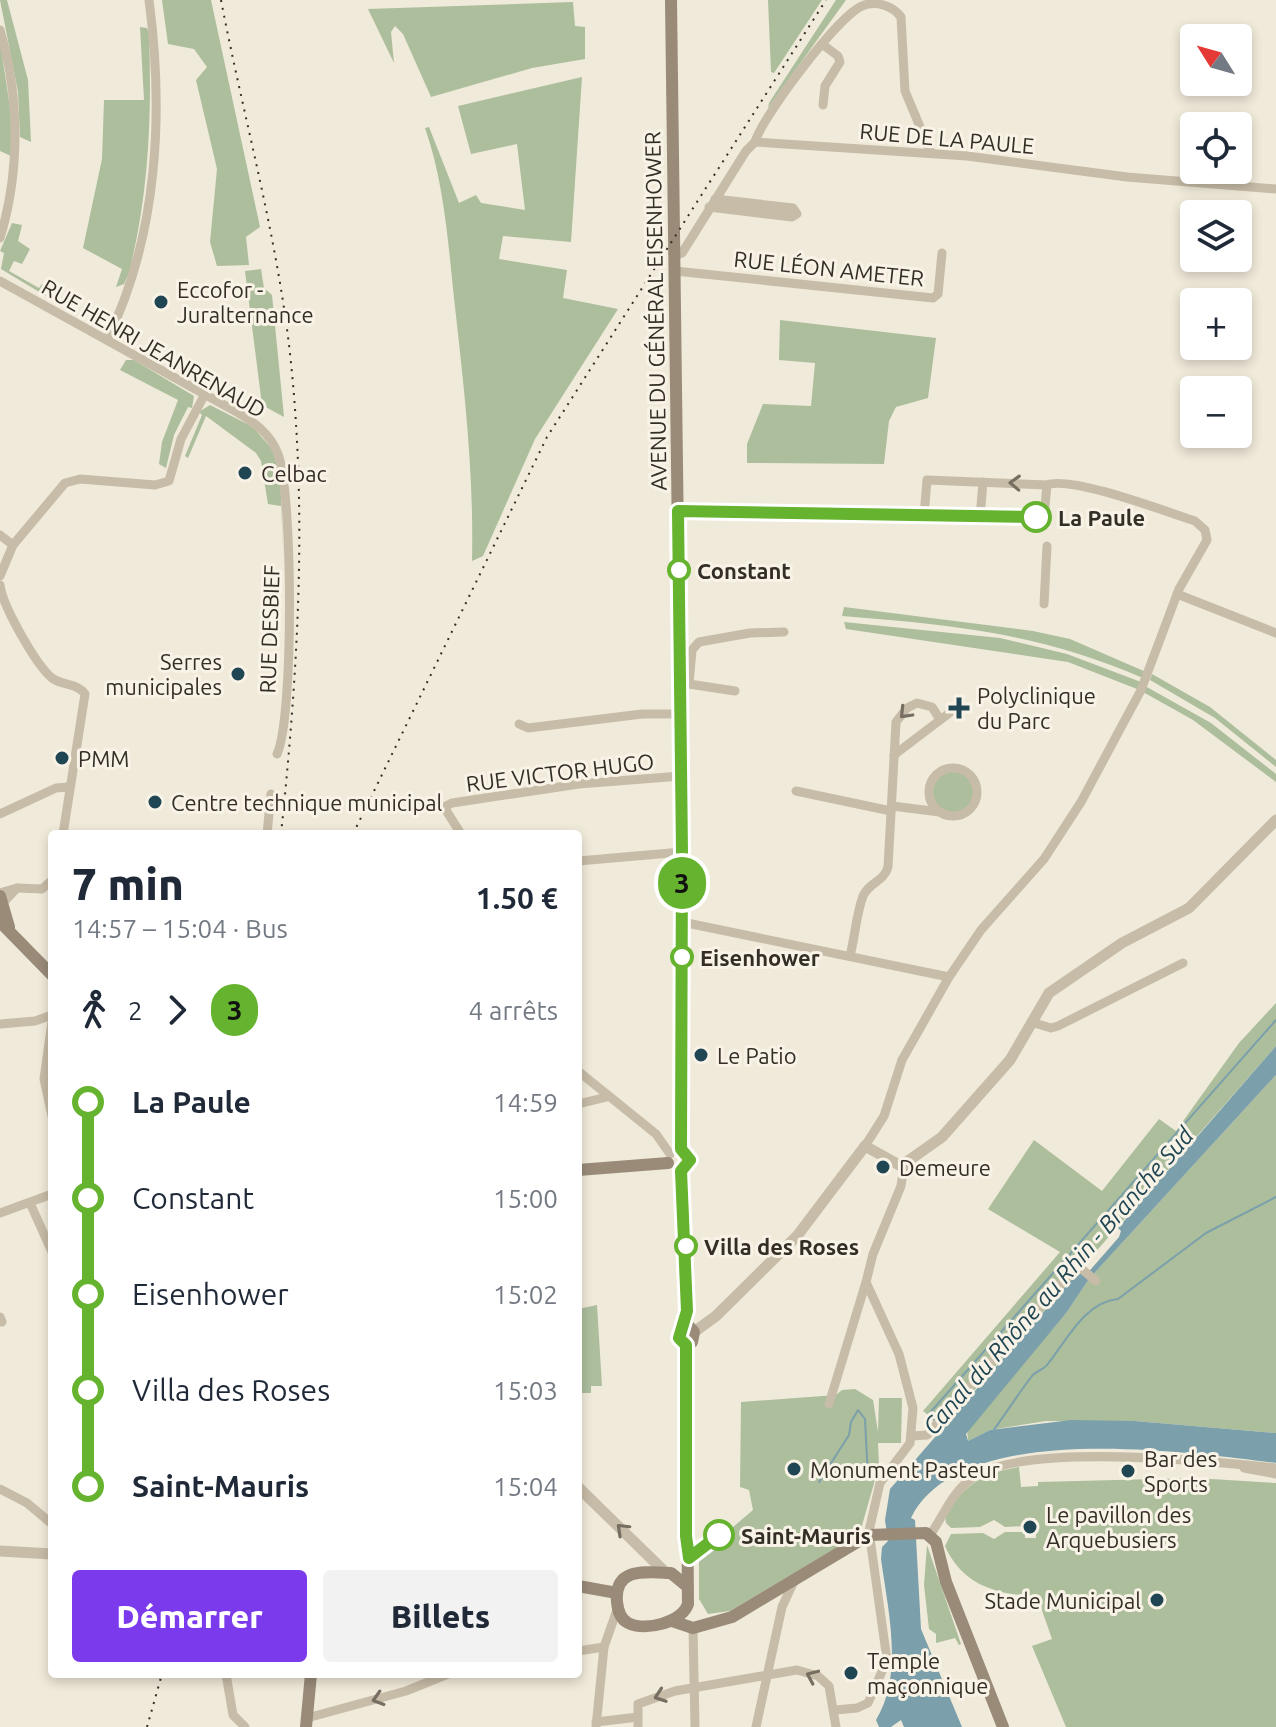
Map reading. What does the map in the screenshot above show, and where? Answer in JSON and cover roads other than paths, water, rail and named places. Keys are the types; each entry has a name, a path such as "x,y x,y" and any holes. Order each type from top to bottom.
{"main road":[{"name":"AVENUE DU GÉNÉRAL EISENHOWER","path":"671,0 678,511 684,684 681,714 682,922 673,1155 690,1160 681,1171 690,1328"},
{"path":"1,901 15,938"},
{"path":"0,922 48,972"},
{"path":"582,1169 673,1155 681,1171"},
{"path":"688,1587 668,1573 632,1573 620,1581 617,1600 624,1621 638,1626 672,1621 683,1614 688,1604 689,1558 686,1536 686,1345 692,1342 690,1328"},
{"path":"672,1621 693,1628 732,1617 869,1535 916,1532 930,1535 1003,1727"},
{"path":"668,1573 689,1558"},
{"path":"582,1587 617,1600"},
{"path":"688,1604 696,1616 709,1623"},
{"path":"306,1723 311,1678"}],"street":[{"path":"107,340 131,279 151,181 156,109 149,0"},
{"path":"674,256 682,253 760,130 822,44 864,5 881,5 899,13 905,91 931,153"},
{"path":"0,30 11,78 15,122 12,189 0,238"},
{"path":"822,44 838,56 840,62 825,86 823,105"},
{"name":"RUE DE LA PAULE","path":"755,142 1032,162 1127,177 1276,189"},
{"path":"712,203 793,208 797,214 792,217 712,203"},
{"name":"RUE LÉON AMETER","path":"675,271 933,298 938,294 942,253"},
{"name":"RUE HENRI JEANRENAUD","path":"0,281 248,419 269,436 280,458 287,504"},
{"path":"0,576 13,545 56,490 68,481 155,485 169,481 181,439 205,394"},
{"path":"690,1328 716,1316 797,1236 882,1121 902,1060 949,977 981,930 1060,836 1141,690 1177,594 1206,544 1205,530 1195,521 1092,489 1055,482 1047,485 927,480 924,516"},
{"path":"980,518 983,482"},
{"path":"678,511 1044,517 1047,485"},
{"name":"RUE DESBIEF","path":"277,754 285,703 288,641 287,504"},
{"path":"0,535 13,545"},
{"path":"1044,604 1047,546"},
{"path":"0,585 6,606 49,676 81,689 85,694 64,830"},
{"path":"1177,594 1276,633"},
{"path":"735,691 684,684 692,650 699,642 750,633 784,632"},
{"path":"850,956 864,893 887,873 896,722 907,708 917,703 927,704 939,718"},
{"path":"894,755 952,711"},
{"path":"519,724 528,728 642,714 681,714"},
{"path":"796,791 954,816 974,805 977,790 965,771 949,769 931,783 931,799 940,812"},
{"name":"RUE VICTOR HUGO","path":"458,830 444,807 484,797 579,784 681,776"},
{"path":"0,814 56,788 69,787"},
{"path":"267,830 271,794"},
{"path":"829,1404 873,1254 901,1186 904,1166 952,1128 1010,1060 1043,1000 1061,984 1122,943 1196,902 1276,820"},
{"path":"582,861 682,852"},
{"path":"1,901 17,888 42,889 48,884"},
{"path":"682,922 949,977"},
{"path":"1031,1022 1051,1028 1058,1026 1183,963"},
{"path":"0,1024 35,1021 48,1016"},
{"path":"48,1048 44,1073 48,1094"},
{"path":"582,1075 656,1134 673,1155"},
{"path":"582,1103 607,1097"},
{"path":"865,1146 904,1166"},
{"path":"0,1213 48,1196"},
{"path":"30,1203 48,1243"},
{"path":"912,1436 927,1435 1078,1266 1096,1281"},
{"path":"835,1710 857,1708 868,1703 887,1660 869,1535 880,1483 903,1454 912,1436 913,1408 904,1368 866,1282"},
{"path":"930,1535 950,1499 964,1484 985,1470 1001,1466 1068,1458 1276,1468"},
{"path":"1234,1464 1256,1472 1276,1474"},
{"path":"0,1489 27,1503 48,1521"},
{"path":"582,1491 668,1573"},
{"path":"0,1551 48,1554"},
{"path":"756,1727 782,1607 794,1581"},
{"path":"773,1593 782,1607"},
{"path":"617,1600 604,1647 596,1724 638,1722 638,1704 667,1693 797,1670 818,1676 830,1688 836,1727"},
{"path":"610,1629 624,1621"},
{"path":"693,1628 695,1727"},
{"path":"582,1650 604,1647"},
{"path":"227,1678 233,1715 245,1727"},
{"path":"306,1723 439,1678"}],"water":[{"path":"1276,1046 1276,1075 1089,1279 1067,1312 966,1434 968,1441 990,1430 1071,1420 1135,1421 1276,1433 1276,1463 1133,1449 1077,1449 1024,1454 975,1466 937,1487 911,1518 915,1520 921,1629 962,1727 904,1727 901,1720 891,1727 879,1727 876,1720 885,1702 892,1663 890,1621 881,1559 882,1547 888,1541 885,1520 890,1489 1079,1271 1085,1276 1119,1237 1121,1231 1118,1228"}],"waterway":[{"name":"Canal du Rhône au Rhin - Branche Sud","path":"935,1421 928,1415 1276,1020"},
{"path":"993,1431 1032,1376 1047,1365 1095,1307 1118,1299 1206,1233 1276,1197"},
{"path":"819,1482 849,1435 851,1422 858,1410 865,1419 868,1478"}],"railway":[{"path":"221,0 276,258 295,406 298,590 292,712 281,830"},
{"path":"355,830 547,437 826,0"},
{"path":"147,1727 161,1678"}],"place":[{"name":"Eccofor - Juralternance","path":"161,302"},
{"name":"Celbac","path":"245,473"},
{"name":"La Paule","path":"1036,517"},
{"name":"Constant","path":"679,570"},
{"name":"Serres municipales","path":"238,674"},
{"name":"Polyclinique du Parc","path":"959,708"},
{"name":"PMM","path":"62,758"},
{"name":"Centre technique municipal","path":"155,802"},
{"name":"Eisenhower","path":"682,957"},
{"name":"Le Patio","path":"701,1055"},
{"name":"Demeure","path":"883,1167"},
{"name":"Villa des Roses","path":"686,1246"},
{"name":"Monument Pasteur","path":"794,1469"},
{"name":"Bar des Sports","path":"1128,1471"},
{"name":"Le pavillon des Arquebusiers","path":"1030,1527"},
{"name":"Saint-Mauris","path":"719,1535"},
{"name":"Stade Municipal","path":"1157,1600"},
{"name":"Temple maçonnique","path":"851,1673"}]}
